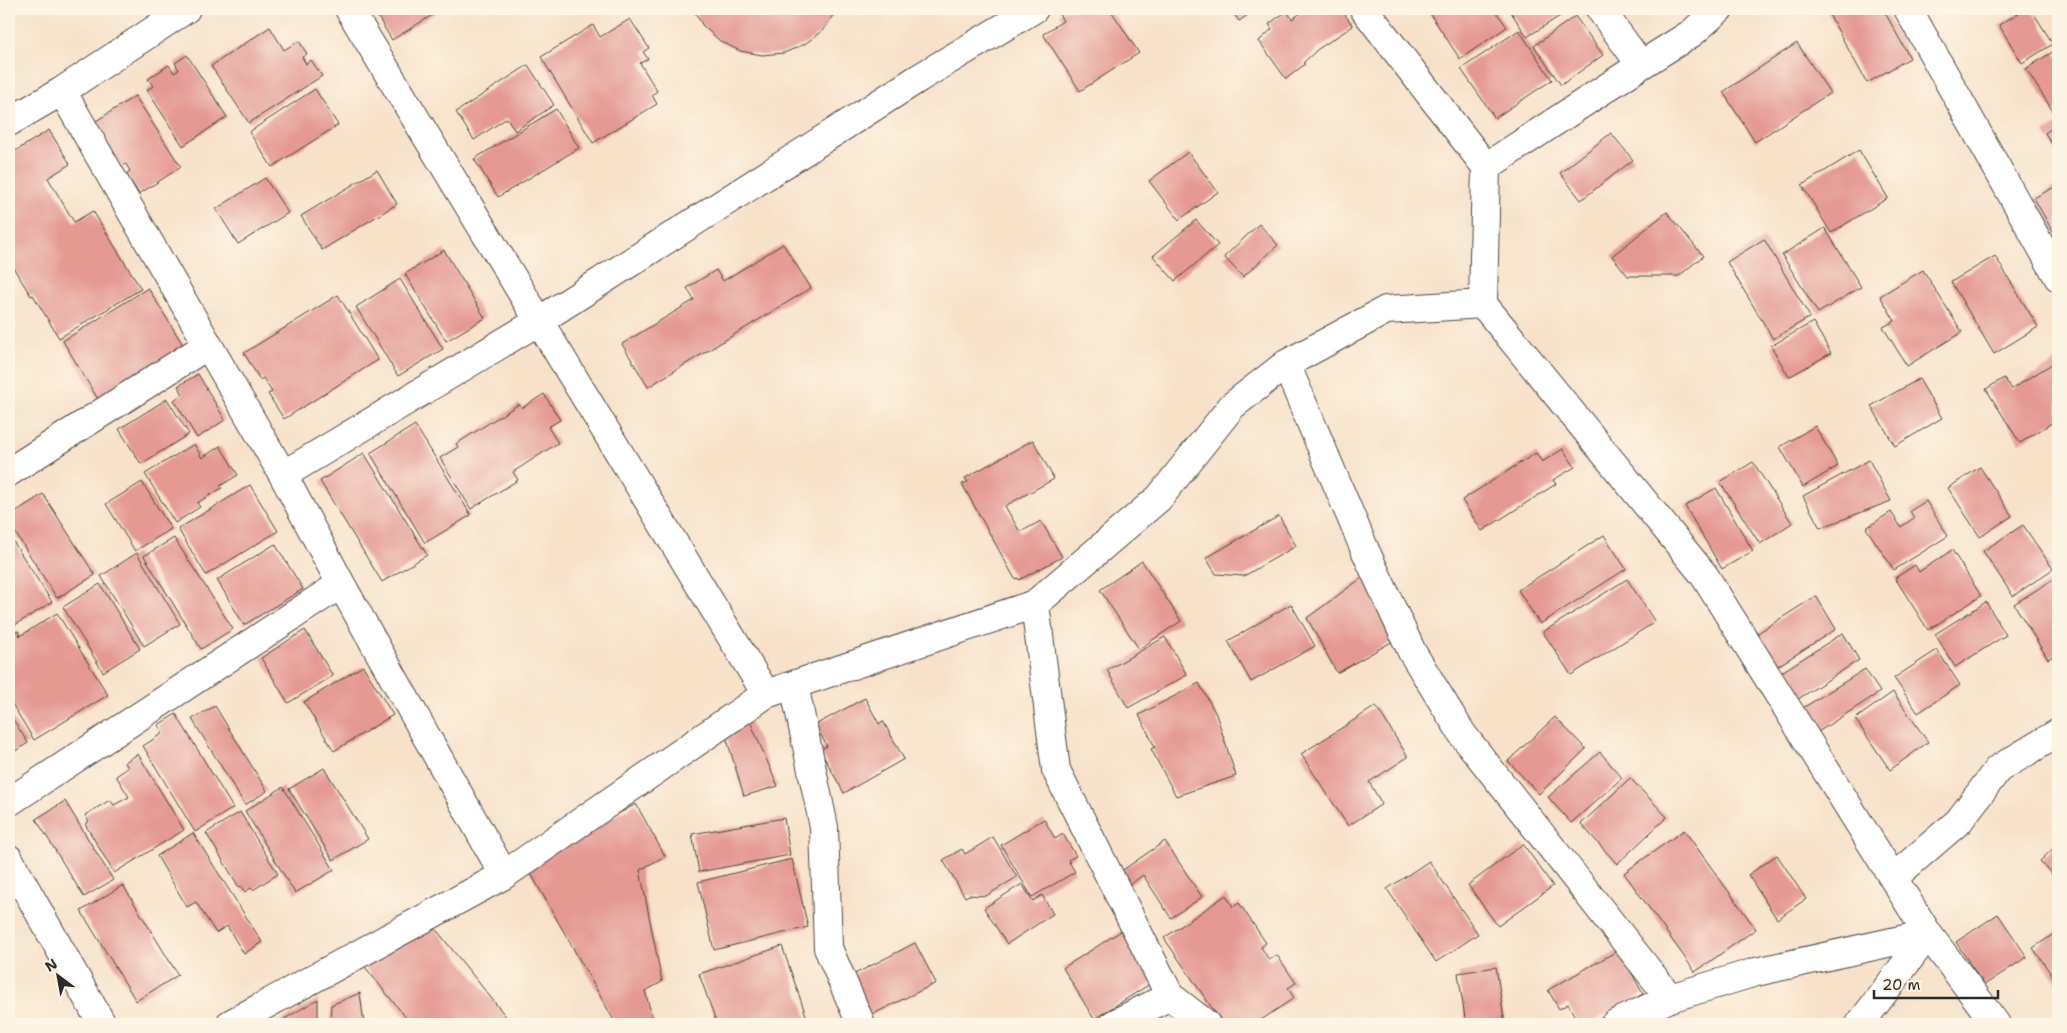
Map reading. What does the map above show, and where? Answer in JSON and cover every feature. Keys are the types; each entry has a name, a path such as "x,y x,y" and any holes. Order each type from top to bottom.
{"street":[{"path":"9,122 62,91 186,9"},
{"path":"349,9 766,694"},
{"path":"283,475 539,321 919,78 999,18 1034,9"},
{"path":"1364,9 1486,167 1483,304 1704,575 1928,934 1996,1024"},
{"path":"1600,9 1640,65"},
{"path":"1486,167 1640,65 1692,33 1719,9"},
{"path":"1908,9 2058,277"},
{"path":"62,91 283,475 341,584 504,875"},
{"path":"230,1024 504,875 766,694 1035,604 1159,498 1232,406 1286,364 1386,310 1483,304"},
{"path":"9,472 208,345"},
{"path":"1286,364 1364,550 1412,652 1463,735 1670,998"},
{"path":"9,802 341,584"},
{"path":"1035,604 1056,770 1170,996 1206,1024"},
{"path":"794,684 824,827 828,948 861,1024"},
{"path":"1893,878 1959,821 1998,769 2058,733"},
{"path":"9,859 102,1024"},
{"path":"1615,1024 1670,998 1756,972 1928,934"},
{"path":"1860,1024 1928,934"},
{"path":"1114,1024 1170,996"}],"building":[{"path":"373,9 442,9 392,40"},
{"path":"693,9 837,9 823,30 805,44 784,53 762,55 740,51 720,41 703,26"},
{"path":"1067,9 1110,9 1139,53 1080,91 1043,34 1063,21 1059,14"},
{"path":"1230,9 1257,9 1239,21"},
{"path":"1307,9 1341,9 1353,26 1318,49 1303,63 1305,64 1286,79 1259,41 1272,29 1269,24 1287,11 1292,19"},
{"path":"1427,9 1494,9 1507,27 1460,59"},
{"path":"1509,9 1571,9 1527,37"},
{"path":"1826,9 1883,9 1910,58 1867,83"},
{"path":"2025,9 2031,9 2053,44 2022,63 1999,25"},
{"path":"1575,16 1603,55 1561,85 1534,46"},
{"path":"630,19 649,48 643,52 648,59 640,63 657,91 652,95 657,104 593,143 541,57 593,25 600,37"},
{"path":"270,27 284,50 299,41 307,54 302,57 306,64 311,60 322,76 249,123 211,66"},
{"path":"1519,30 1552,80 1495,118 1461,69"},
{"path":"1797,43 1830,93 1755,142 1723,92"},
{"path":"2054,51 2058,58 2058,110 2054,113 2026,69"},
{"path":"187,55 227,117 183,146 147,90 153,86 148,79 169,65 174,73 179,70 175,63"},
{"path":"528,65 554,105 515,131 507,118 474,140 456,112"},
{"path":"315,89 338,125 272,167 249,132"},
{"path":"135,96 181,167 139,194 126,174 130,171 126,164 121,167 93,123"},
{"path":"556,109 579,148 498,197 474,159"},
{"path":"2058,124 2058,154 2045,133"},
{"path":"49,130 70,164 48,178 74,222 93,211 141,289 59,338 33,295 31,296 9,261 9,155"},
{"path":"1611,133 1633,160 1581,200 1560,173"},
{"path":"1859,150 1888,198 1831,233 1802,185"},
{"path":"1188,152 1218,192 1179,220 1149,181"},
{"path":"377,170 397,204 322,250 301,216"},
{"path":"265,178 288,213 238,244 216,209"},
{"path":"2058,185 2058,241 2034,198"},
{"path":"1667,212 1703,256 1679,276 1628,276 1612,256"},
{"path":"1196,220 1218,245 1175,281 1153,256"},
{"path":"1259,224 1278,245 1243,277 1224,257"},
{"path":"1825,228 1861,287 1818,313 1782,255"},
{"path":"1764,239 1810,317 1773,339 1727,262"},
{"path":"783,244 811,288 648,387 622,344 694,300 687,288 716,270 723,281"},
{"path":"444,250 485,318 446,341 405,274"},
{"path":"1995,256 2038,327 1994,354 1951,282"},
{"path":"1923,270 1962,332 1907,366 1883,327 1895,321 1880,296"},
{"path":"400,279 443,349 398,376 356,307"},
{"path":"148,288 185,348 99,401 63,341"},
{"path":"338,295 378,360 284,419 268,394 272,392 263,378 260,380 244,353"},
{"path":"1813,322 1831,353 1789,377 1771,346"},
{"path":"2058,360 2058,419 2020,443 1986,389 2004,378 2012,389"},
{"path":"198,374 225,420 197,438 174,400 183,394 178,386"},
{"path":"1919,379 1942,418 1895,446 1871,406"},
{"path":"544,394 560,420 548,427 558,443 513,472 518,480 471,509 440,458 458,447 456,444 519,404 522,408"},
{"path":"167,399 189,434 141,464 119,429"},
{"path":"415,425 471,515 425,543 370,453"},
{"path":"1815,426 1838,466 1803,487 1780,447"},
{"path":"1033,440 1054,479 1005,506 1020,532 1041,521 1062,557 1019,580 1018,578 1015,579 962,484 968,482 965,478"},
{"path":"194,444 202,458 220,446 238,475 220,486 222,488 197,503 200,507 175,523 145,474"},
{"path":"1563,449 1575,467 1553,480 1556,484 1482,531 1462,500 1536,453 1542,462"},
{"path":"364,453 427,555 382,582 320,481"},
{"path":"1869,460 1891,501 1820,528 1803,496"},
{"path":"1753,462 1792,523 1760,544 1720,482"},
{"path":"1980,467 2012,516 1980,537 1948,488"},
{"path":"142,482 171,529 135,551 106,504"},
{"path":"250,485 278,531 206,575 178,529"},
{"path":"1716,488 1753,551 1722,569 1685,506"},
{"path":"43,494 95,575 57,598 9,523 9,516"},
{"path":"1926,501 1948,536 1894,570 1866,528 1891,512 1901,527 1914,518 1910,511"},
{"path":"1279,516 1296,546 1244,576 1216,574 1206,558"},
{"path":"2023,525 2053,569 2013,596 1983,551"},
{"path":"9,535 52,602 15,625 9,615"},
{"path":"1604,535 1626,569 1540,624 1518,590"},
{"path":"174,538 233,629 201,649 144,556"},
{"path":"275,544 303,589 244,625 217,580"},
{"path":"1952,550 1981,596 1928,630 1895,578 1915,565 1919,572"},
{"path":"137,553 180,624 144,646 101,576"},
{"path":"1142,561 1181,621 1139,649 1100,590"},
{"path":"1367,574 1402,636 1337,673 1307,618"},
{"path":"1627,579 1655,622 1571,675 1543,632"},
{"path":"2054,579 2058,586 2058,653 2048,659 2014,604"},
{"path":"100,584 140,649 103,672 63,607"},
{"path":"1816,596 1836,629 1770,671 1750,638"},
{"path":"1986,602 2006,635 1955,667 1935,634"},
{"path":"1291,604 1315,646 1251,682 1228,641"},
{"path":"57,613 108,695 34,740 9,699 9,636 18,631 20,636"},
{"path":"305,630 333,676 288,703 261,658"},
{"path":"1843,633 1859,660 1795,701 1777,675"},
{"path":"1165,637 1187,675 1128,708 1107,670"},
{"path":"1937,650 1960,685 1918,713 1894,678"},
{"path":"363,666 393,715 334,751 304,702"},
{"path":"1865,669 1880,692 1818,732 1803,708"},
{"path":"1199,683 1216,714 1236,776 1176,796 1151,749 1155,747 1139,715"},
{"path":"1893,692 1928,742 1890,770 1855,719"},
{"path":"865,698 879,724 883,721 904,759 844,793 820,750 827,746 815,725"},
{"path":"215,706 267,791 245,805 192,719"},
{"path":"1376,706 1408,757 1369,782 1382,804 1348,826 1301,754"},
{"path":"9,713 28,743 9,755"},
{"path":"176,714 233,808 195,832 143,746 163,733 158,725"},
{"path":"748,717 778,786 744,796 725,733"},
{"path":"1555,717 1586,749 1539,794 1508,761"},
{"path":"1600,752 1622,778 1571,823 1548,797"},
{"path":"138,754 184,830 114,873 85,824 89,822 85,815 110,800 114,805 129,797 116,776 128,768 125,762"},
{"path":"324,768 368,839 333,860 289,789"},
{"path":"1630,778 1667,817 1617,864 1581,824"},
{"path":"283,787 334,870 295,893 245,811"},
{"path":"65,801 113,880 84,897 36,819"},
{"path":"636,804 665,856 640,870 662,982 645,991 654,1024 616,1024 526,865"},
{"path":"240,812 278,874 253,890 251,888 245,892 241,886 239,887 206,833"},
{"path":"784,818 790,855 699,872 692,834"},
{"path":"1044,819 1055,839 1063,834 1076,856 1068,860 1075,872 1032,897 1001,845"},
{"path":"1684,830 1756,929 1695,972 1624,873"},
{"path":"193,833 262,942 244,954 227,926 216,933 196,902 187,907 157,856"},
{"path":"993,837 1017,877 986,896 969,895 965,897 943,860 962,849 965,854"},
{"path":"1165,841 1202,897 1171,918 1143,875 1129,885 1120,872"},
{"path":"1523,844 1553,886 1498,926 1468,885"},
{"path":"2058,844 2058,881 2040,861"},
{"path":"1777,855 1806,899 1777,919 1748,875"},
{"path":"792,859 808,927 714,950 698,882"},
{"path":"1429,861 1478,934 1436,962 1387,889"},
{"path":"1022,884 1033,901 1042,895 1053,914 1007,944 984,908"},
{"path":"123,885 178,975 136,1001 81,911"},
{"path":"1226,895 1233,907 1239,903 1266,943 1261,947 1269,960 1277,955 1296,983 1288,988 1294,998 1255,1024 1232,1024 1230,1022 1223,1024 1164,938"},
{"path":"1998,914 2027,957 1984,985 1956,942"},
{"path":"430,922 512,1024 411,1024 361,962"},
{"path":"1126,928 1158,979 1094,1019 1063,968"},
{"path":"2058,931 2058,984 2033,948"},
{"path":"915,943 936,983 867,1017 847,978"},
{"path":"782,946 809,1024 717,1024 699,974"},
{"path":"1619,950 1643,994 1589,1024 1579,1024 1568,1004 1559,1009 1548,990"},
{"path":"1496,967 1505,1024 1466,1024 1458,973"},
{"path":"360,993 364,1024 330,1024 331,1005"},
{"path":"318,999 318,1024 276,1024"}]}
